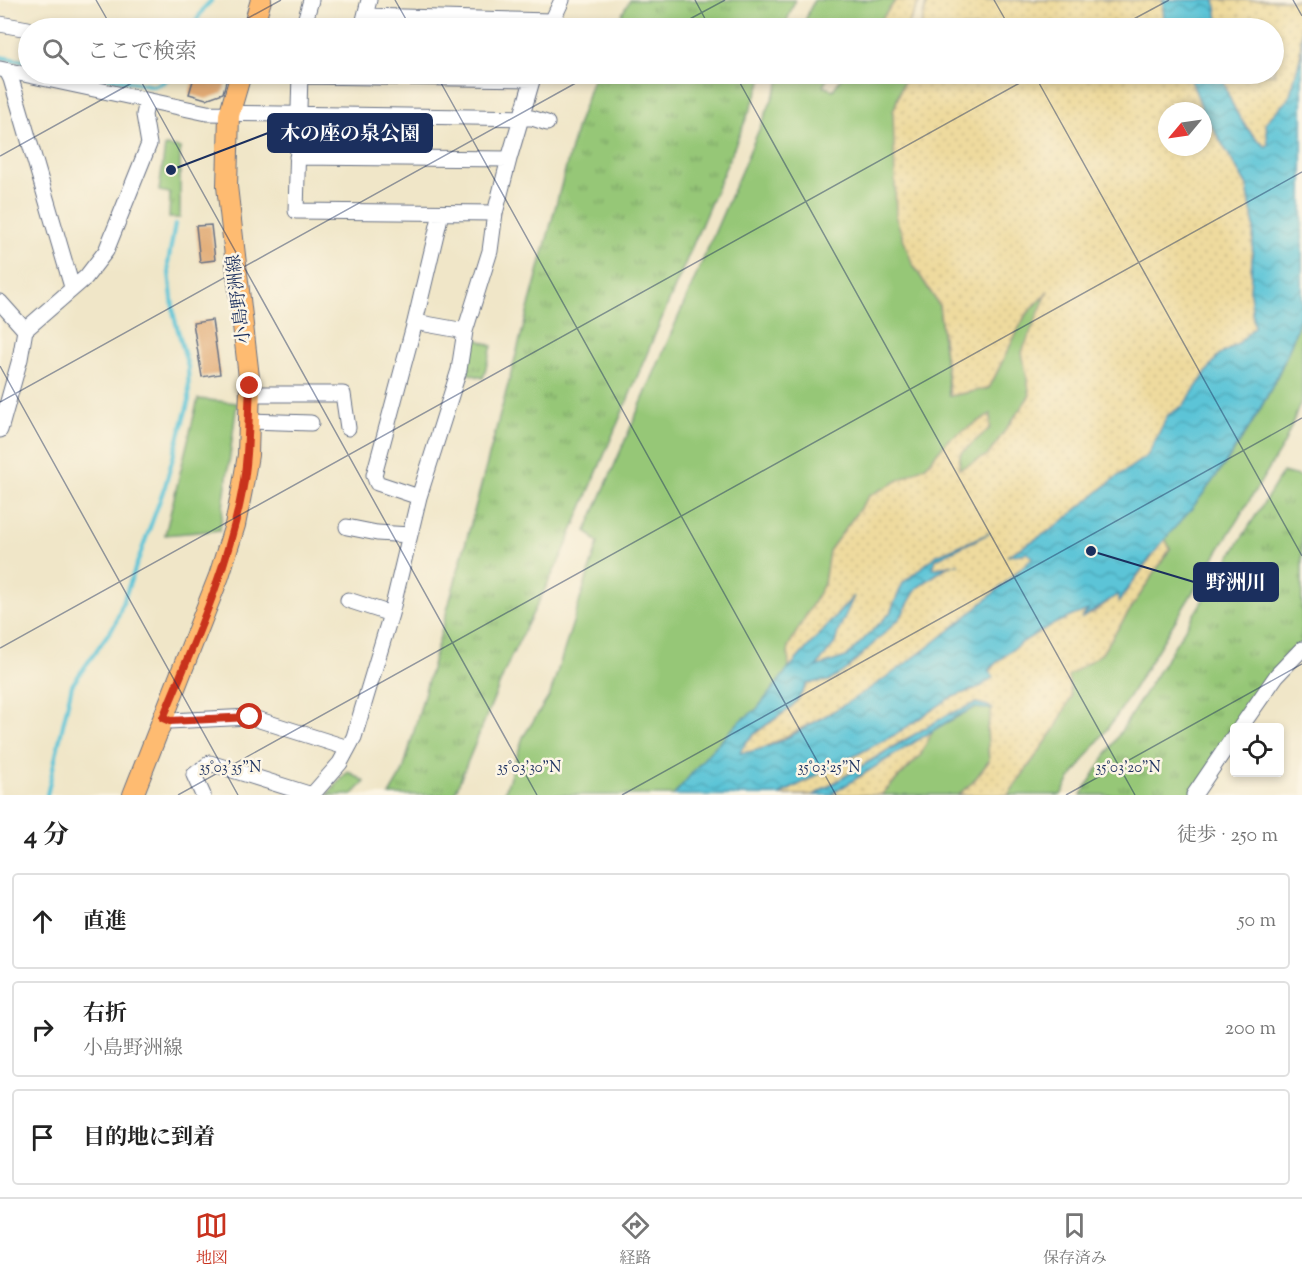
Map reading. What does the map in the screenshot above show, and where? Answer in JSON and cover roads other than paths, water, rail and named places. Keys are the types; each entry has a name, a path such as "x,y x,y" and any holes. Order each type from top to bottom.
{"main road":[{"path":"256,18 261,0"},
{"name":"小島野洲線","path":"133,795 219,576 235,525 248,455 249,394 227,186 229,115 238,84"}],"street":[{"path":"306,18 310,0"},
{"path":"364,18 369,0"},
{"path":"553,18 562,0"},
{"path":"0,24 18,27"},
{"path":"4,70 11,79 72,287"},
{"path":"80,84 147,101 229,115 532,118 547,123"},
{"path":"300,84 296,211 495,213"},
{"path":"203,795 194,775 210,763 312,795 340,763 354,737 391,614 419,497 459,370 465,331 490,251 495,213 519,118 530,84"},
{"path":"0,430 21,359 25,330 86,277 106,251 149,144 144,115 147,101"},
{"path":"297,157 509,159"},
{"path":"419,497 377,483 374,475 415,322 441,213"},
{"path":"0,303 25,330"},
{"path":"415,322 465,331"},
{"path":"249,394 343,394 348,428"},
{"path":"249,421 311,423"},
{"path":"347,527 377,533 410,535"},
{"path":"348,600 391,614"},
{"path":"1243,723 1277,675 1302,649"},
{"path":"163,718 170,721 250,717 348,748"},
{"path":"1194,795 1230,742"}],"water":[{"path":"1163,0 1215,0 1218,18 1164,18"},
{"path":"1302,17 1302,311 1283,364 1242,438 1193,507 1154,553 1119,601 1118,594 1081,619 1088,610 1034,635 988,670 993,677 982,686 950,698 896,734 779,795 674,795 707,755 739,722 757,709 789,668 854,596 835,643 816,667 846,657 890,613 903,583 937,555 990,533 936,559 933,569 959,564 946,567 917,588 900,618 848,668 829,681 808,683 795,703 750,738 740,753 779,742 845,705 902,667 956,625 1033,557 1027,553 1007,556 1053,529 1114,479 1148,455 1168,415 1183,406 1218,356 1238,344 1254,327 1250,292 1254,226 1247,186 1212,126 1212,102 1200,102 1193,84 1225,84 1244,124 1266,147 1268,144 1266,122 1289,98 1301,55"},
{"path":"976,703 992,709 974,708 950,720 830,795 814,795 947,715"}],"waterway":[{"path":"198,18 212,0"},
{"path":"0,57 18,60"},
{"path":"142,84 153,86 158,84"},
{"path":"47,795 72,685 115,624 165,486 189,400 188,367 174,316 168,263 175,224"}],"place":[{"name":"木の座の泉公園","path":"171,170"},
{"name":"野洲川","path":"1091,551"}]}
